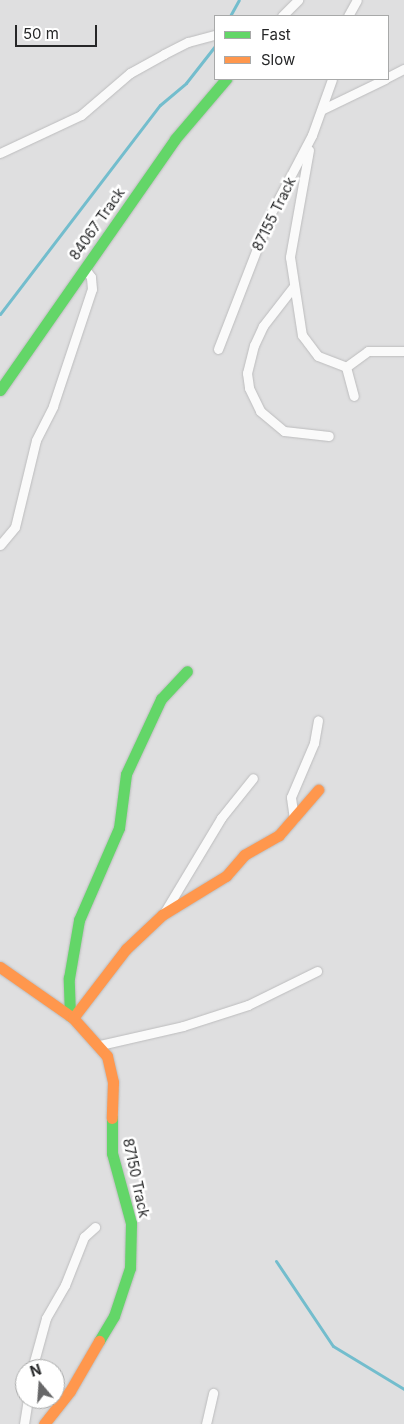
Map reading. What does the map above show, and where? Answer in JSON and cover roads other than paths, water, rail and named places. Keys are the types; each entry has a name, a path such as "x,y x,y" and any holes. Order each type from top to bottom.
{"street":[{"path":"283,15 298,0"},
{"path":"349,15 357,0"},
{"path":"0,153 81,115 130,73 164,54 188,42 214,35"},
{"path":"389,77 404,69"},
{"name":"84067 Track","path":"0,390 174,139 225,80"},
{"name":"87155 Track","path":"218,349 270,215 312,135 323,109 332,80"},
{"path":"323,109 383,80"},
{"path":"312,135 290,257 294,286 307,346 324,359 346,366"},
{"path":"0,545 15,527 36,440 53,406 92,289 91,277 84,269"},
{"path":"294,286 263,326 254,345 247,373 248,388 260,411 284,431 329,436"},
{"path":"346,366 368,350 404,350"},
{"path":"346,366 354,396"},
{"path":"72,1017 69,978 79,920 119,828 126,774 162,699 187,672"},
{"path":"294,819 291,797 314,744 318,720"},
{"path":"162,916 221,818 254,778"},
{"path":"72,1017 126,948 162,916 226,876 244,855 272,840 294,819 318,790"},
{"name":"87150 Track","path":"0,968 28,983 72,1017 100,1045 112,1072 111,1144 131,1223 130,1268 114,1316 70,1391 44,1424"},
{"path":"100,1045 183,1026 248,1005 317,971"},
{"path":"35,1359 46,1318 65,1285 84,1237 95,1227"},
{"path":"206,1424 213,1393"},
{"path":"24,1424 26,1409"}],"waterway":[{"path":"231,15 239,0"},
{"path":"0,314 160,105 186,83 214,47"},
{"path":"276,1261 333,1346 404,1389"}]}
